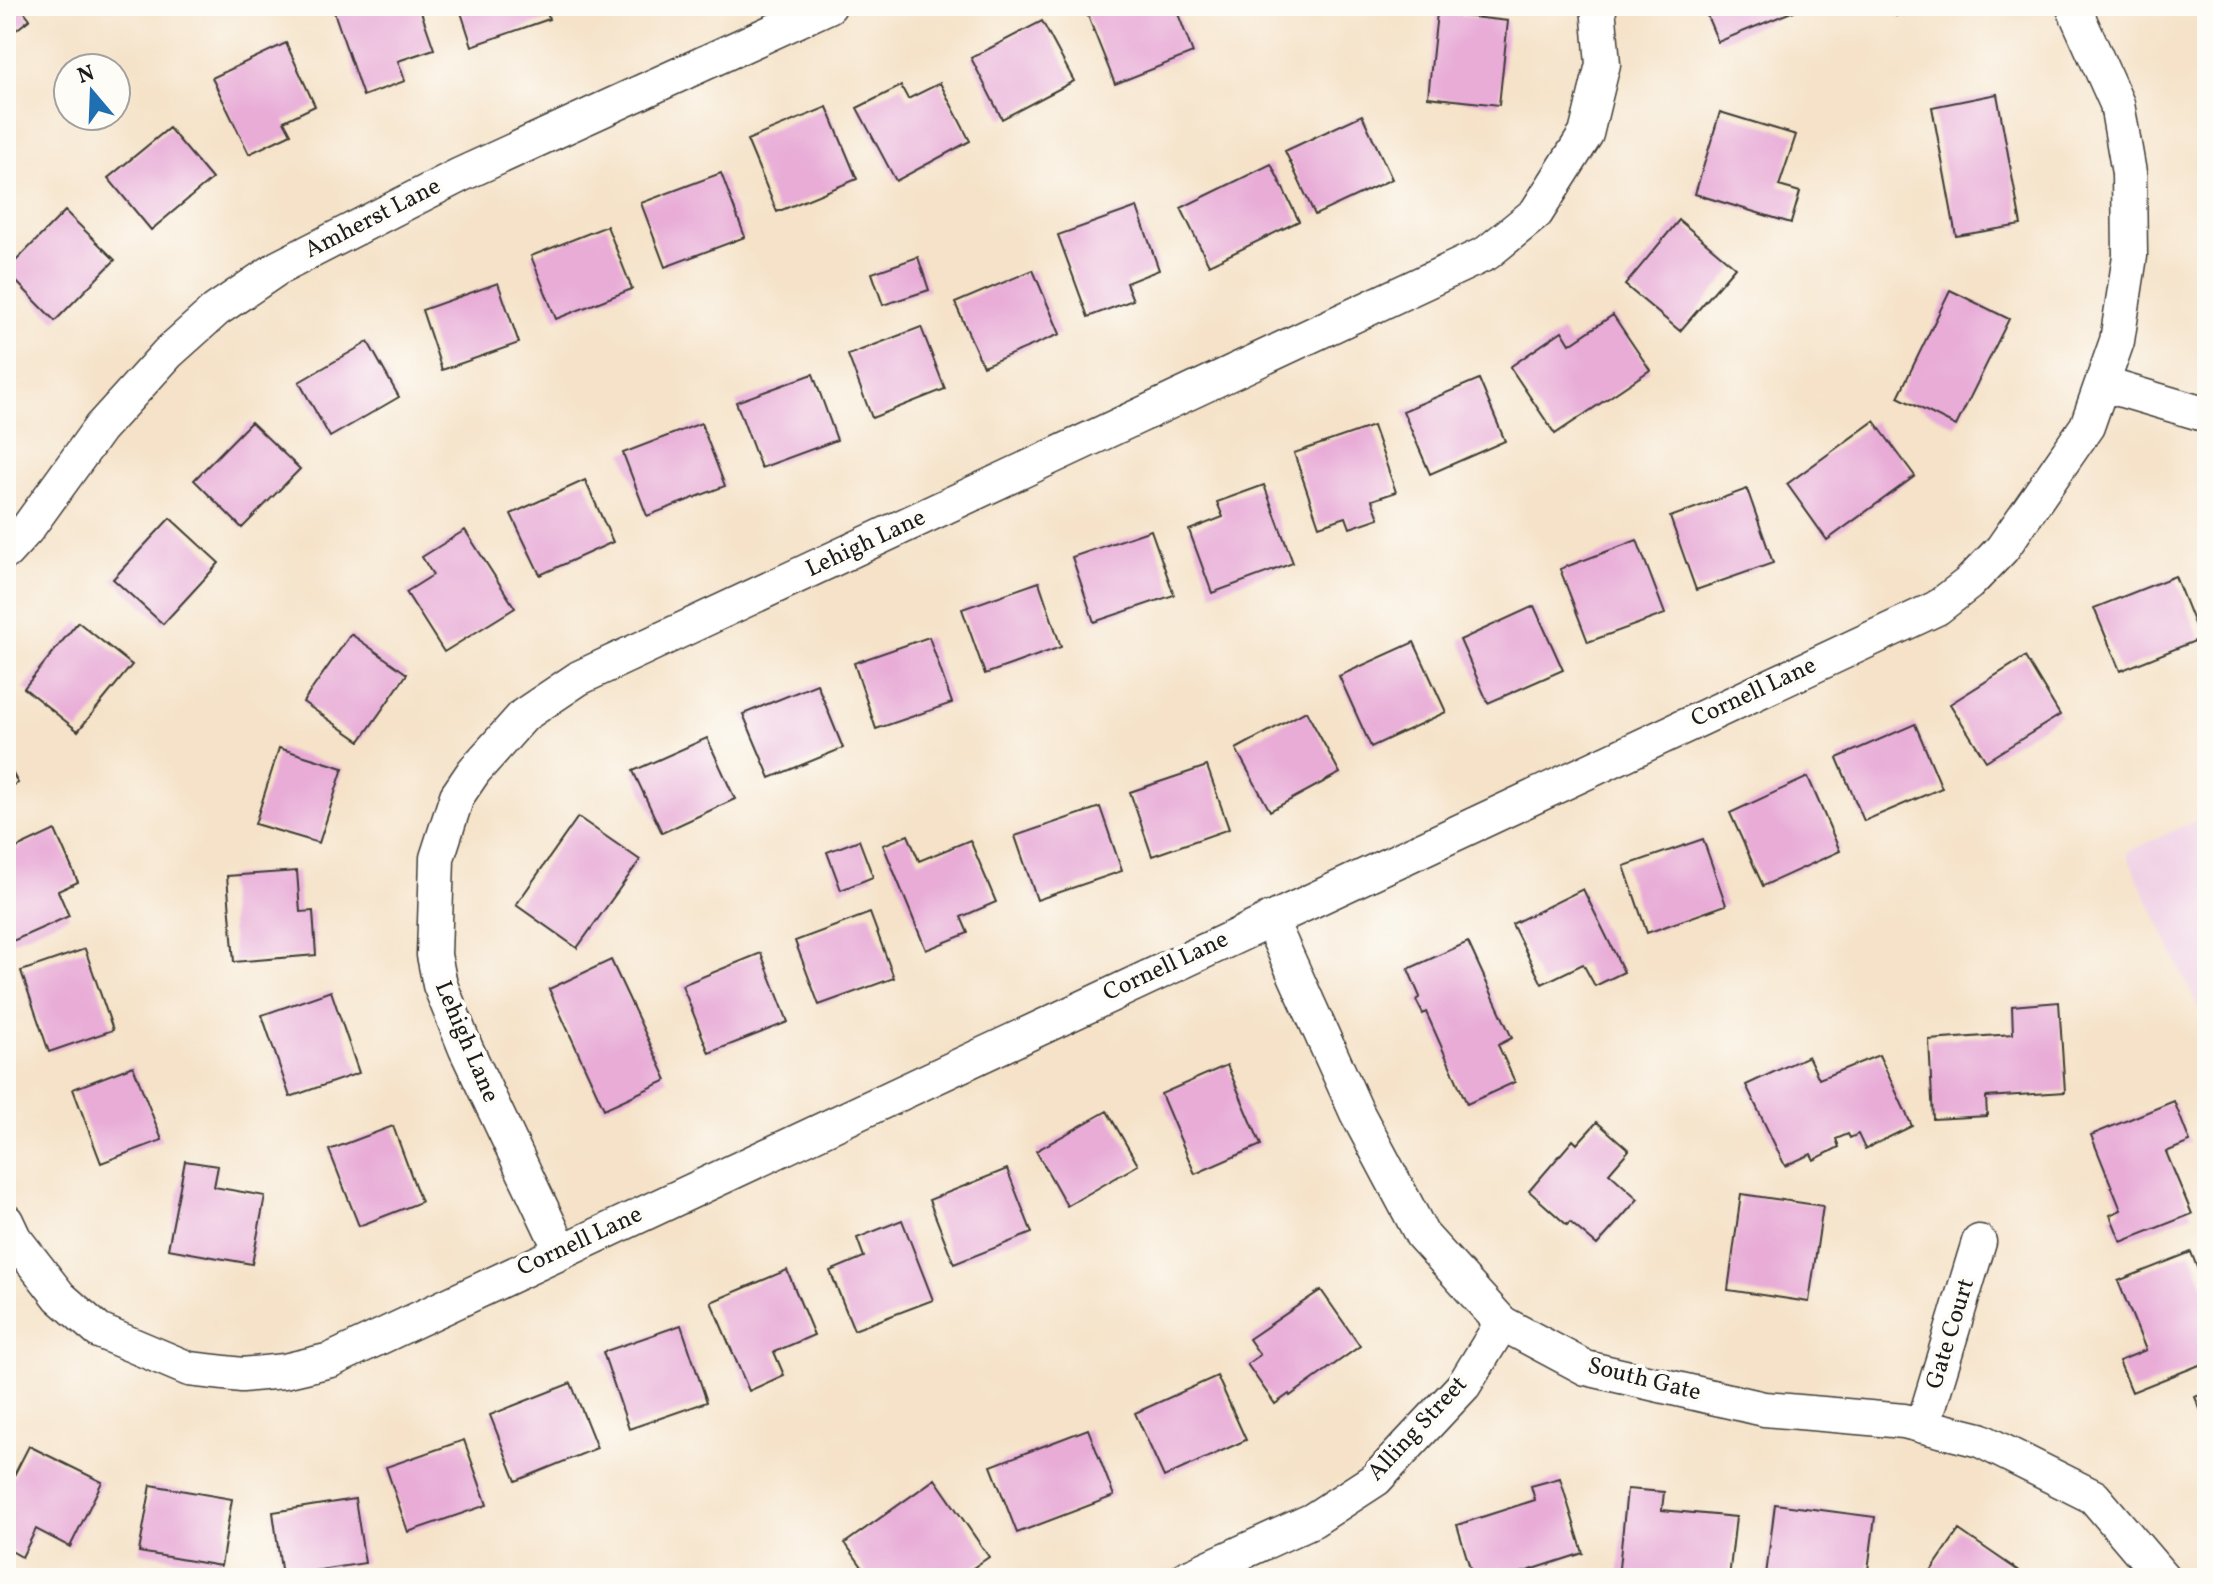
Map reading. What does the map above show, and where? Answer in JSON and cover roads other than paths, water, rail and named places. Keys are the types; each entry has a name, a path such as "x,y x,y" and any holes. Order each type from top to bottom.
{"street":[{"name":"Amherst Lane","path":"6,552 27,529 100,428 168,353 216,310 278,268 460,175 829,6"},
{"name":"Lehigh Lane","path":"561,1250 466,1049 440,985 434,955 437,858 457,796 474,771 524,715 579,678 1487,253 1536,213 1586,134 1603,64 1598,6"},
{"name":"Cornell Lane","path":"6,1221 14,1238 60,1297 99,1331 129,1344 189,1369 242,1375 284,1371 331,1360 1937,608 1969,583 2002,549 2087,426 2117,341 2130,256 2129,173 2117,104 2073,6"},
{"path":"2102,384 2207,415"},
{"name":"South Gate","path":"1270,919 1357,1113 1422,1235 1502,1323 1586,1368 1764,1409 1904,1421 1980,1440 2094,1497 2163,1578"},
{"name":"Gate Court","path":"1923,1426 1979,1242"},
{"name":"Alling Street","path":"1186,1578 1313,1520 1376,1479 1464,1385 1502,1323"}]}
